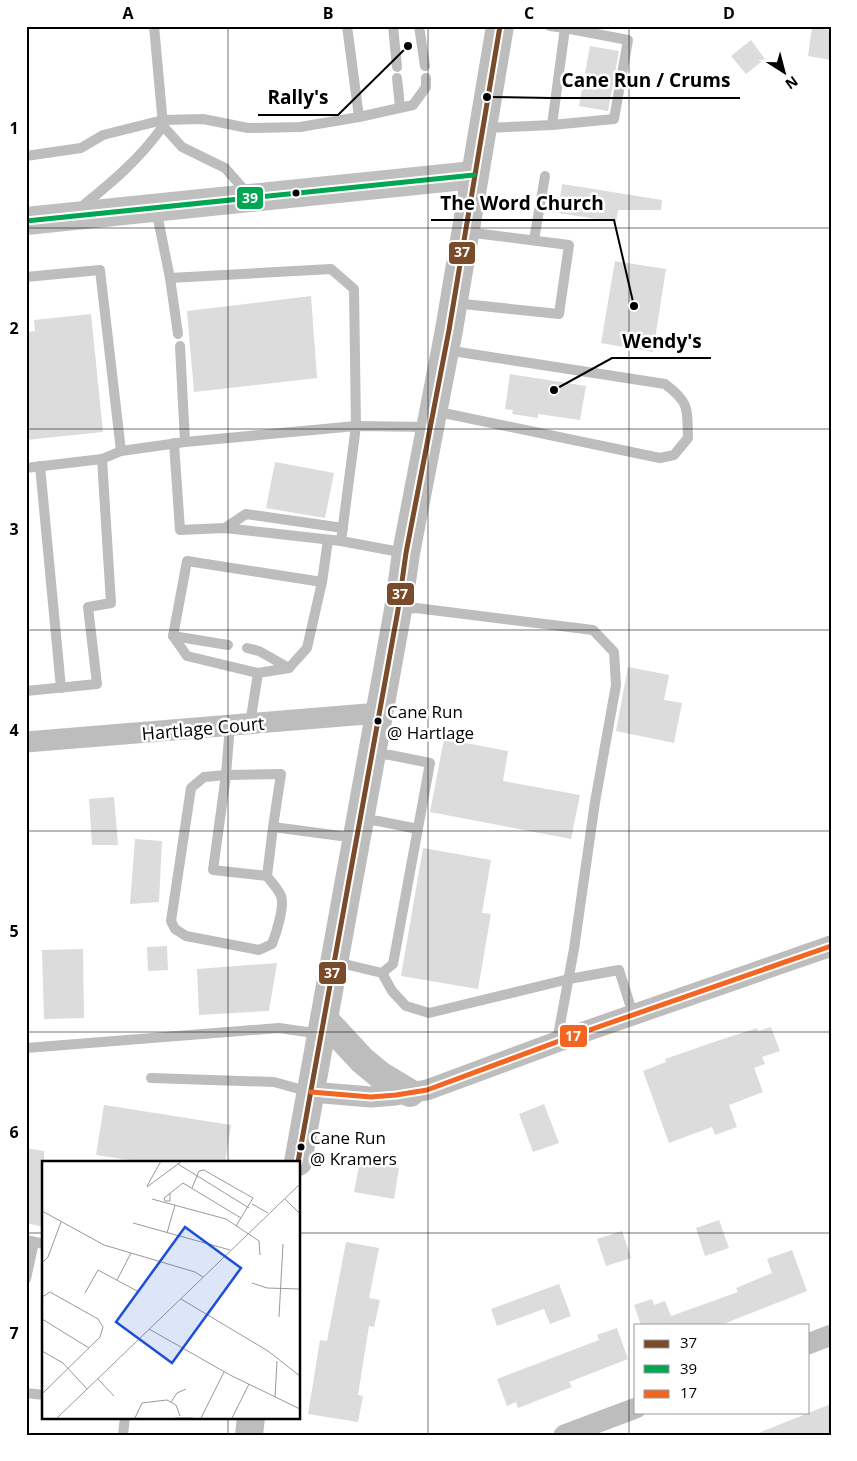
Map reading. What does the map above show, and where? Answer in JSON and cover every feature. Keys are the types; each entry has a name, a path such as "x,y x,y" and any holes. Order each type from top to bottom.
{"highway":[{"path":"298,1161 380,713 406,554 445,350 500,26"},
{"path":"323,1026 380,1075 410,1093"}],"main road":[{"path":"26,222 474,175"}],"street":[{"name":"Hartlage Court","path":"26,742 380,713"},
{"path":"311,1092 371,1097 426,1090 557,1041 831,946"},
{"path":"810,1343 831,1336"},
{"path":"564,1435 634,1409"}],"lane":[{"path":"154,26 163,123 182,148 225,168 252,198"},
{"path":"347,26 359,117"},
{"path":"393,26 397,67"},
{"path":"419,26 425,66"},
{"path":"482,128 552,125 614,119 628,40 550,26"},
{"path":"552,125 565,28"},
{"path":"397,78 400,108"},
{"path":"26,156 81,148 103,135 163,123 204,119 248,128 290,128 359,117 413,105 426,87 426,78"},
{"path":"70,217 124,172 152,142 163,123"},
{"path":"534,240 545,176"},
{"path":"156,208 170,278 178,334"},
{"path":"453,303 558,314 569,245 464,232"},
{"path":"170,278 331,269 354,289 356,426 341,541"},
{"path":"26,277 100,270 121,450"},
{"path":"180,346 185,442"},
{"path":"26,468 102,459 121,450 174,443 432,419 660,458 674,456 688,438 687,406 679,394 665,384 445,350"},
{"path":"174,443 180,530 225,528 341,541 406,554"},
{"path":"26,691 97,684 88,607 111,603 102,459"},
{"path":"40,466 61,688"},
{"path":"225,528 246,514 343,528"},
{"path":"322,582 187,560 173,636 187,656 258,672 289,668 307,648 322,582 328,540"},
{"path":"398,610 416,608 593,630 614,652 616,685 595,802 569,979 557,1041"},
{"path":"173,636 228,645"},
{"path":"247,648 259,651 289,668"},
{"path":"258,672 240,724 226,775 213,870 267,876"},
{"path":"372,754 390,755 430,763 393,964 382,972"},
{"path":"280,774 273,827 267,876 281,895 282,900 277,930 272,944 259,950 186,936 175,929 171,921 191,788 204,778 226,775 280,774"},
{"path":"273,827 359,828 378,821 418,829"},
{"path":"335,961 382,972 392,991 406,1006 429,1013 569,979 620,970 633,1014"},
{"path":"26,1048 323,1026"},
{"path":"150,1078 274,1082 311,1092"},
{"path":"26,1279 35,1242"},
{"path":"26,1393 42,1395"},
{"path":"122,1435 125,1418"}],"building":[{"path":"812,27 831,30 831,60 808,56"},
{"path":"751,40 765,59 746,74 731,56"},
{"path":"590,46 619,51 608,111 579,106"},
{"path":"562,184 662,200 661,210 618,210 616,222 558,213"},
{"path":"615,261 666,269 653,352 601,343"},
{"path":"311,296 317,378 194,392 187,311"},
{"path":"91,314 103,432 26,440 26,332 35,331 34,320"},
{"path":"510,374 586,386 580,420 538,414 538,418 512,414 513,410 505,409"},
{"path":"275,462 334,473 325,518 266,508"},
{"path":"628,667 669,675 664,700 682,703 674,743 616,731"},
{"path":"444,739 508,751 503,781 580,795 571,839 430,812"},
{"path":"114,797 118,845 92,845 89,799"},
{"path":"135,839 162,841 159,902 130,904"},
{"path":"423,848 491,860 482,913 491,914 478,989 401,976"},
{"path":"167,946 168,970 148,971 147,947"},
{"path":"83,949 84,1018 44,1019 42,950"},
{"path":"277,963 269,1011 199,1015 197,969"},
{"path":"771,1027 780,1051 762,1057 765,1064 754,1068 763,1092 729,1105 737,1127 715,1135 712,1127 669,1143 643,1071 666,1062 665,1059 717,1041 757,1028 758,1031"},
{"path":"544,1104 559,1143 533,1152 519,1114"},
{"path":"104,1105 231,1125 225,1161 137,1161 96,1155"},
{"path":"26,1148 44,1151 44,1161 42,1161 42,1227 26,1223"},
{"path":"360,1161 399,1168 394,1199 354,1192"},
{"path":"719,1220 729,1248 705,1256 696,1228"},
{"path":"622,1231 631,1258 606,1266 597,1239"},
{"path":"346,1242 379,1248 369,1298 380,1300 374,1327 369,1326 358,1395 363,1396 358,1422 308,1414 320,1340 327,1341"},
{"path":"792,1250 807,1291 724,1324 641,1324 634,1305 652,1299 654,1305 665,1301 671,1316 738,1292 736,1288 772,1273 767,1259"},
{"path":"559,1284 571,1316 550,1324 544,1309 497,1326 491,1309"},
{"path":"617,1328 628,1359 569,1382 572,1387 518,1408 516,1402 507,1406 497,1379 599,1340 597,1335"},
{"path":"831,1404 831,1435 756,1435 810,1414"}],"transit line":[{"name":"37","path":"298,1161 398,610 406,553 449,330 500,26"},
{"name":"39","path":"26,221 474,175"},
{"name":"17","path":"311,1092 371,1097 427,1090 578,1034 831,946"}],"place":[{"name":"Rally's","path":"408,46"},
{"name":"Cane Run / Crums","path":"487,97"},
{"name":"The Word Church","path":"634,306"},
{"name":"Wendy's","path":"554,390"},
{"name":"Cane Run @ Hartlage","path":"378,721"},
{"name":"Cane Run @ Kramers","path":"301,1147"}]}
